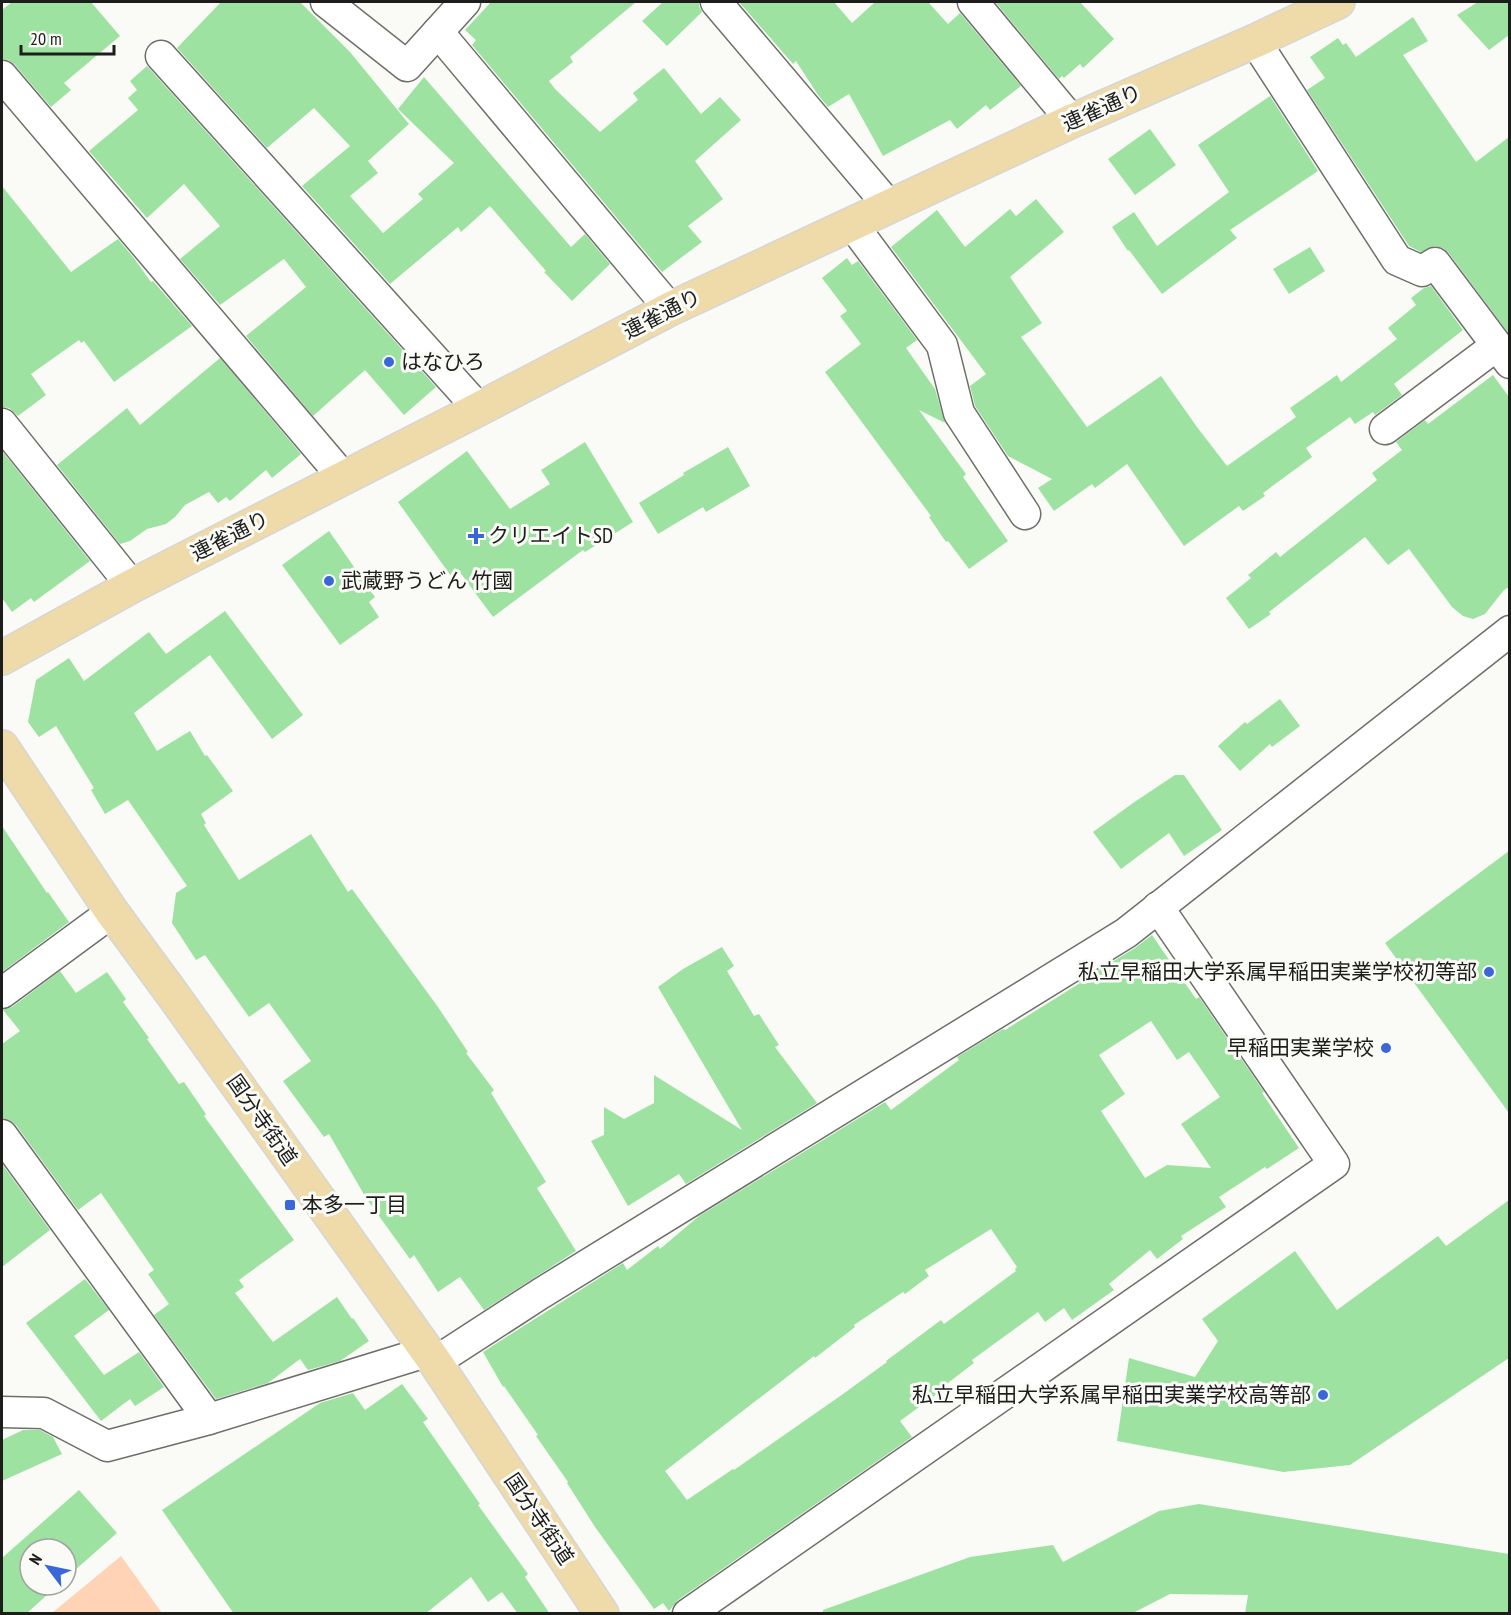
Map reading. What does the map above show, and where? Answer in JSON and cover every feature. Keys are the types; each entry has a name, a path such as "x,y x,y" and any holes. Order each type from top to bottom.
{"main road":[{"name":"連雀通り","path":"2,658 132,586 670,309 1071,122 1338,2"},
{"name":"国分寺街道","path":"2,747 112,912 430,1357 602,1614"}],"street":[{"path":"326,2 407,66 465,2"},
{"path":"716,2 889,206"},
{"path":"974,2 1071,122"},
{"path":"438,32 670,309"},
{"path":"1255,41 1397,260 1422,271 1435,263 1503,354 1385,429"},
{"path":"161,56 479,408"},
{"path":"2,76 344,477"},
{"path":"852,224 942,345 959,413 1025,513"},
{"path":"2,424 132,586"},
{"path":"2,1412 44,1413 107,1446 430,1357 540,1294 1126,933 1509,630"},
{"path":"688,1614 1334,1164 1158,907"},
{"path":"2,993 112,912"},
{"path":"2,1135 208,1419"}],"shaded area":[{"path":"121,1556 162,1613 52,1613 71,1597 78,1597 78,1592"}],"building":[{"path":"12,2 91,2 120,36 64,83 71,90 51,107 15,65 2,59 2,10"},
{"path":"221,2 300,2 350,52 409,124 368,161 378,173 350,196 383,233 423,199 418,194 454,163 398,109 424,77 571,247 585,234 610,264 572,301 544,272 546,271 490,206 461,232 458,227 390,284 302,186 350,146 314,108 267,148 177,48"},
{"path":"491,2 636,2 570,57 573,62 549,81 600,132 638,100 633,93 664,68 701,114 720,97 741,120 695,161 723,199 688,226 702,242 662,272 472,45 476,40 465,30"},
{"path":"663,2 699,2 702,12 667,46 642,21"},
{"path":"739,2 834,2 852,23 875,2 928,2 948,24 960,13 1021,86 990,110 986,105 957,129 950,120 883,156 849,94 828,107 796,61 793,64"},
{"path":"997,2 1080,2 1114,39 1083,68 1080,64 1064,78 1062,76 1059,79"},
{"path":"1478,2 1509,2 1509,35 1489,50 1457,15"},
{"path":"1413,17 1428,41 1403,55 1476,162 1509,137 1509,334 1448,252 1435,246 1421,252 1409,246 1307,90 1325,78 1310,57 1338,38 1343,45 1346,43 1356,57"},
{"path":"147,66 436,387 404,415 365,370 313,416 246,336 306,287 284,259 220,305 180,259 220,226 184,184 147,218 89,151 138,110 128,98 137,90 130,81"},
{"path":"1270,96 1318,171 1230,230 1237,238 1162,294 1112,227 1134,212 1157,246 1229,192 1198,145"},
{"path":"1150,129 1176,165 1135,195 1108,159"},
{"path":"2,186 71,272 118,239 151,282 153,281 192,326 114,382 84,341 81,343 79,340 31,374 46,395 18,416 9,408 2,407"},
{"path":"1036,199 1064,232 1010,277 1042,323 1021,337 1087,427 1161,376 1227,466 1296,417 1290,408 1337,375 1341,382 1397,339 1388,328 1416,305 1411,298 1424,288 1431,286 1463,330 1394,384 1402,395 1375,415 1373,412 1355,424 1350,417 1306,448 1312,457 1263,493 1265,496 1243,511 1239,506 1184,546 1127,464 1095,488 1092,484 1054,511 1038,488 1052,479 1008,456 975,406 970,386 986,374 891,247 937,210 965,247 1010,209 1016,216"},
{"path":"1310,247 1325,271 1289,294 1273,269"},
{"path":"847,258 852,265 858,261 917,340 906,348 935,389 945,423 919,410 966,474 963,477 1008,541 969,569 948,541 946,542 929,517 931,516 825,372 861,344 840,316 847,311 822,278"},
{"path":"220,358 301,454 272,478 266,470 230,501 226,497 218,503 209,492 185,505 166,524 147,529 130,541 120,544 57,465 127,408 140,425"},
{"path":"1493,375 1509,397 1509,587 1485,614 1473,619 1463,616 1452,607 1409,549 1388,565 1365,537 1269,612 1271,614 1249,629 1226,598 1251,578 1248,575 1276,552 1280,557 1377,480 1372,473 1402,450 1396,442 1425,420 1428,424"},
{"name":"クリエイトSD","path":"585,442 633,522 585,552 583,550 493,617 459,571 451,576 398,502 467,451 510,509 550,484 541,470"},
{"path":"728,447 750,486 706,512 703,507 658,534 639,503 684,475 683,473"},
{"path":"2,451 90,561 34,602 31,598 12,612 2,598"},
{"name":"武蔵野うどん 竹國","path":"329,531 375,597 369,602 379,617 340,645 282,565"},
{"path":"225,611 303,715 272,739 210,655 134,713 157,751 190,731 205,756 207,755 233,791 201,814 206,823 204,825 239,880 311,834 348,892 352,889 438,1007 468,1052 466,1053 494,1090 491,1093 546,1182 537,1188 576,1251 484,1310 460,1277 438,1292 414,1255 410,1259 366,1198 329,1134 324,1137 283,1081 311,1061 269,1003 249,1017 205,955 196,960 172,923 176,893 187,886 128,800 105,814 91,790 94,788 56,726 39,737 28,722 36,680 69,658 84,681 149,632 166,654"},
{"path":"1280,699 1300,726 1272,747 1270,744 1240,771 1218,746 1245,722 1247,724"},
{"path":"1175,775 1184,775 1222,830 1184,856 1169,833 1121,869 1093,832"},
{"path":"2,826 69,922 2,972"},
{"path":"1509,851 1509,1113 1385,943"},
{"path":"1152,935 1196,999 1199,997 1299,1148 1219,1197 1226,1207 1181,1236 1183,1239 1157,1259 1150,1250 1109,1284 1114,1290 1072,1320 1064,1308 1045,1322 1038,1312 972,1360 974,1363 944,1386 945,1388 900,1421 912,1437 678,1600 669,1611 663,1603 654,1609 595,1527 568,1482 536,1436 538,1435 503,1387 483,1352 623,1263 627,1270 658,1246 660,1249 699,1216 885,1102 891,1110 959,1060 957,1057 1003,1029 1005,1030","holes":["1151,1021 1177,1060 1189,1052 1220,1097 1181,1124 1211,1168 1167,1165 1145,1178 1101,1111 1125,1094 1099,1055","991,1229 1017,1267 1016,1271 944,1324 941,1320 843,1394 687,1500 665,1471 814,1356 815,1358 855,1327 854,1325 903,1292 905,1294 929,1276 925,1270"]},
{"path":"722,947 734,966 727,971 754,1016 759,1014 779,1045 775,1047 817,1103 686,1184 679,1174 628,1206 591,1141 604,1135 604,1107 624,1119 654,1103 654,1075 742,1130 658,987 683,969"},
{"path":"60,971 76,993 107,972 126,999 123,1002 149,1038 147,1039 179,1084 184,1082 206,1114 204,1116 294,1240 239,1280 244,1287 235,1293 273,1342 337,1297 369,1341 340,1361 308,1370 300,1359 268,1383 216,1399 154,1315 169,1304 148,1274 154,1270 101,1193 78,1210 16,1125 2,1118 2,1044 20,1031 3,1010 12,1007"},
{"path":"2,1164 50,1230 2,1267"},
{"path":"1509,1200 1509,1358 1350,1465 1283,1472 1117,1441 1129,1358 1195,1377 1218,1341 1202,1319 1295,1251 1337,1310 1438,1236 1446,1246"},
{"path":"85,1279 109,1310 74,1336 104,1375 139,1352 164,1387 135,1406 130,1399 101,1421 26,1323"},
{"path":"402,1384 428,1419 423,1422 480,1504 478,1505 528,1574 525,1577 550,1614 518,1614 502,1592 488,1602 471,1577 425,1614 234,1614 162,1510 320,1403 353,1393 365,1410"},
{"path":"23,1430 40,1430 53,1437 62,1454 2,1481 2,1440"},
{"path":"79,1490 117,1533 78,1567 78,1537 26,1537"},
{"path":"1199,1504 1509,1554 1509,1614 1245,1614 1248,1595 1170,1594 1131,1614 823,1614 823,1610 970,1557 1053,1545 1063,1562 1159,1511"},
{"path":"18,1544 18,1597 45,1597 26,1614 2,1614 2,1558"}],"place":[{"name":"はなひろ","path":"389,362"},
{"name":"クリエイトSD","path":"476,536"},
{"name":"武蔵野うどん 竹國","path":"329,581"},
{"name":"私立早稲田大学系属早稲田実業学校初等部","path":"1489,972"},
{"name":"早稲田実業学校","path":"1386,1048"},
{"name":"本多一丁目","path":"290,1205"},
{"name":"私立早稲田大学系属早稲田実業学校高等部","path":"1323,1395"}]}
